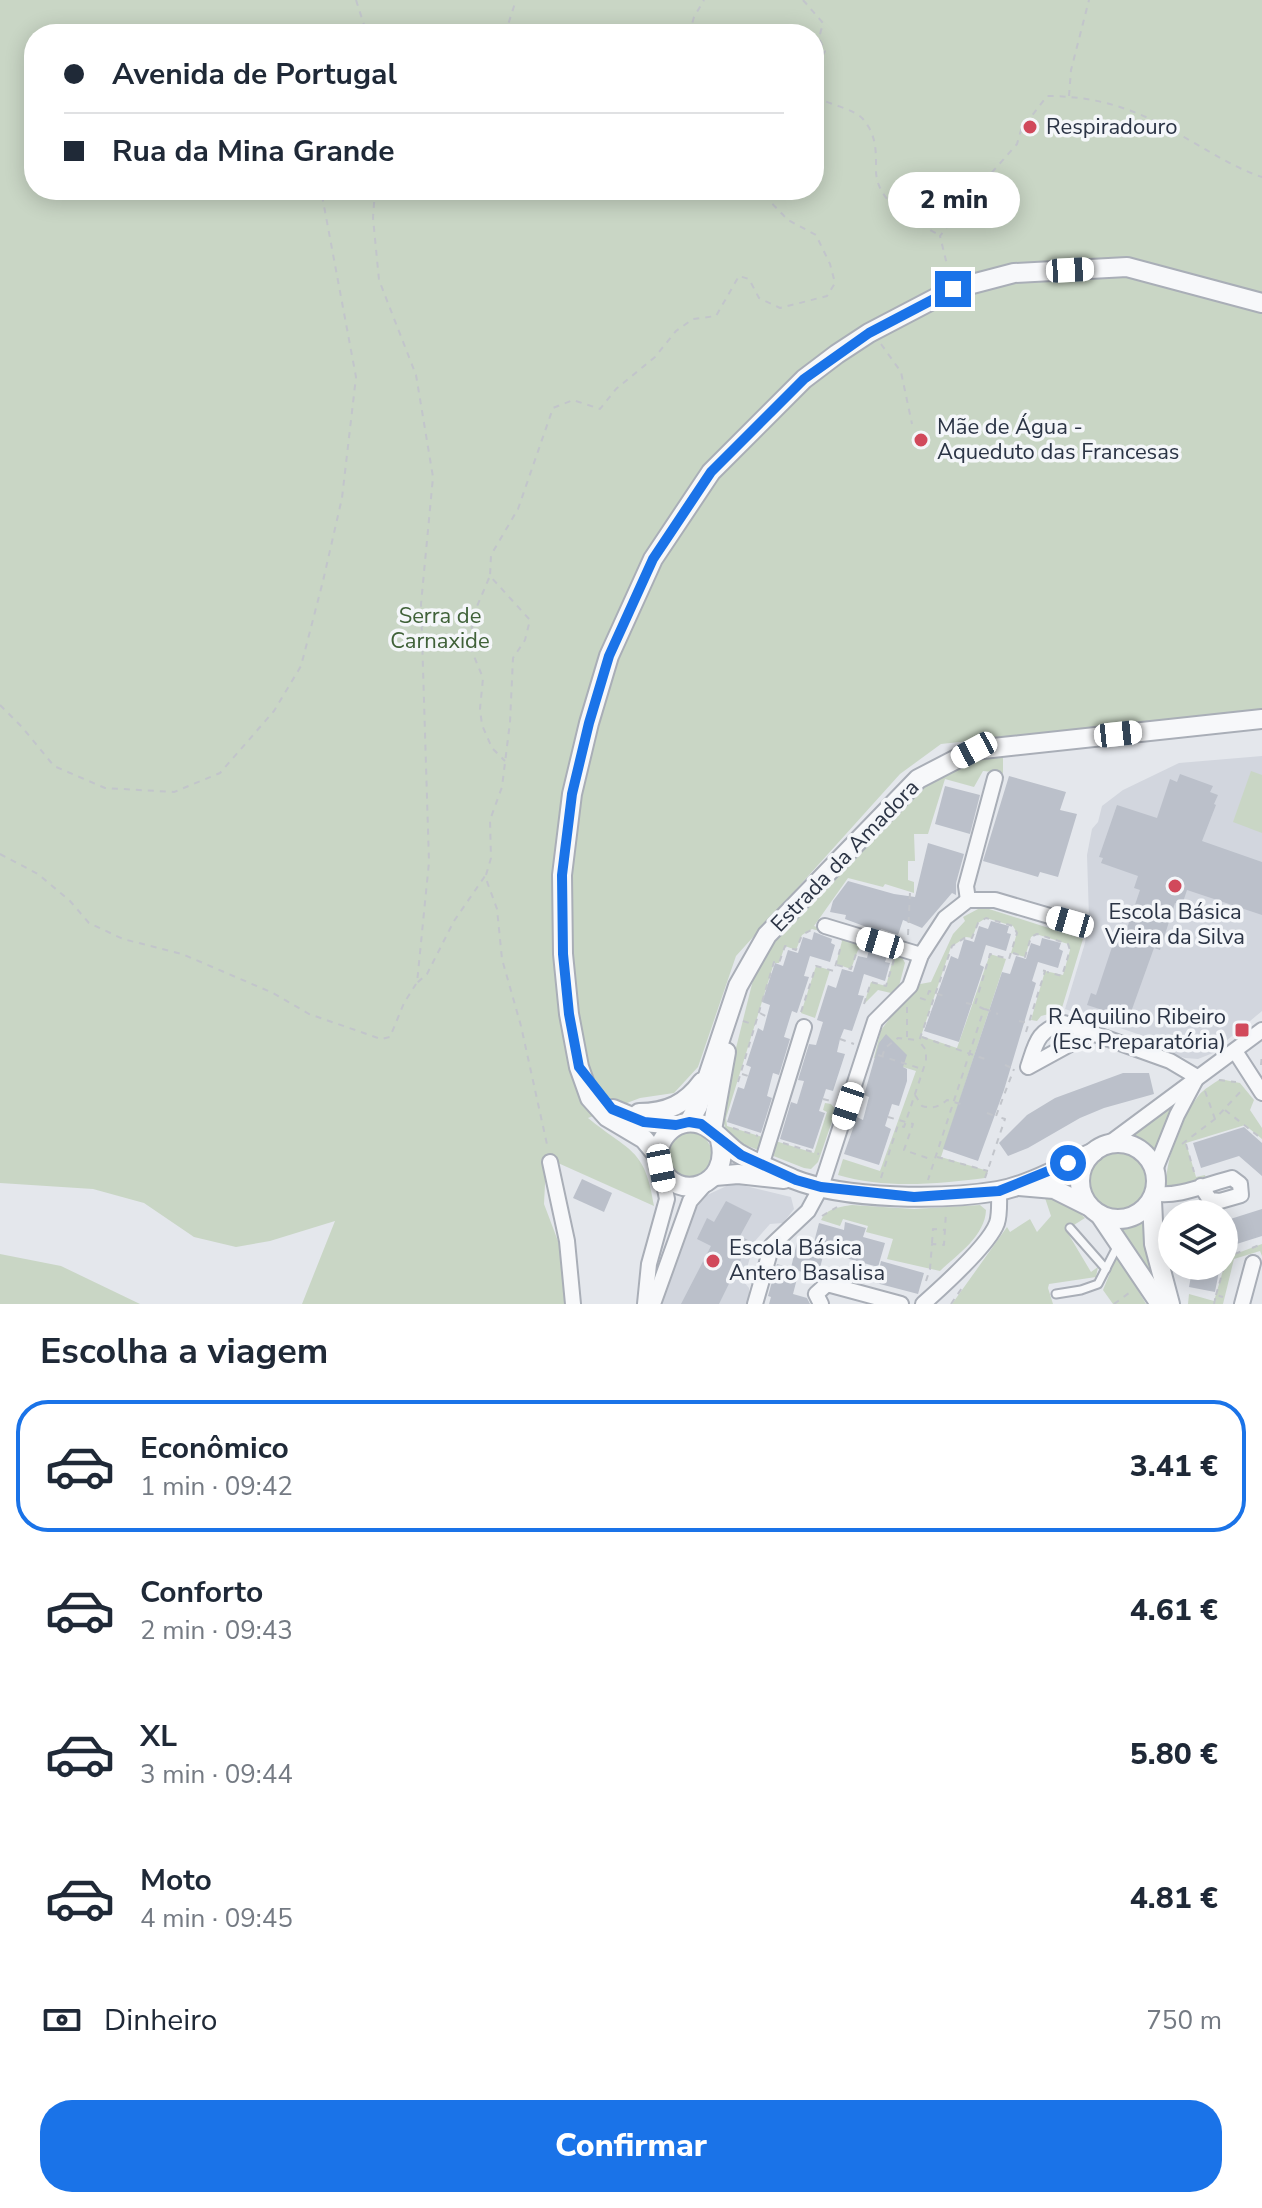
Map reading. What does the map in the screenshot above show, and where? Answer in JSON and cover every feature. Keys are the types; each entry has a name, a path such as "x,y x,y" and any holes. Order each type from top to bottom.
{"street":[{"path":"1153,1196 1142,1211 1129,1218 1114,1220 1054,1189 969,1187 914,1197 738,1174 692,1187 680,1185 669,1178 644,1139 607,1117 590,1098 579,1067 569,1014 563,954 562,875 572,794 589,723 609,656 653,559 711,472 804,379 869,333 953,289 1014,273 1127,267 1262,303"},
{"name":"Estrada da Amadora","path":"683,1124 698,1106 738,986 767,935 918,779 974,750 1262,719"},
{"path":"968,900 966,886 995,778"},
{"path":"755,1304 772,1245 808,1211 821,1187 875,1021 910,986 914,953 945,918 968,900 995,900 1070,922"},
{"path":"818,927 914,953"},
{"name":"Estrada da Amadora","path":"720,1132 738,986"},
{"path":"762,1163 804,1027"},
{"path":"1155,1170 1177,1115 1201,1084 1262,1030"},
{"path":"1090,1033 1170,1061 1201,1084"},
{"path":"1235,1051 1262,1093"},
{"path":"579,1067 612,1109 644,1122 701,1124 720,1132 741,1155 796,1180"},
{"path":"612,1109 642,1113 668,1111 692,1096 710,1069"},
{"path":"923,1304 944,1286 988,1237 997,1223 1008,1188 1100,1148 1201,1084"},
{"path":"645,1304 649,1264 667,1199 660,1144 666,1133 683,1124"},
{"path":"653,1304 690,1201 721,1165 720,1132"},
{"path":"1160,1304 1081,1192 1080,1177 1084,1163 1100,1148 1122,1143 1136,1148 1148,1157 1155,1170 1154,1244 1170,1304"},
{"path":"550,1162 567,1241 573,1304"},
{"path":"1153,1196 1165,1196 1199,1182"},
{"path":"1242,1304 1253,1263"},
{"path":"821,1304 816,1294 827,1284 901,1304"},
{"path":"938,1304 944,1286"}],"lane":[{"path":"1070,1228 1106,1269"},
{"path":"1056,1294 1098,1284 1119,1243"}],"path":[{"path":"356,0 364,24"},
{"path":"508,24 516,0"},
{"path":"692,24 704,0"},
{"path":"803,0 823,24"},
{"path":"1069,96 1074,55 1089,0"},
{"path":"940,236 1017,144 1021,130 1047,96 1108,102 1151,118 1223,162 1262,177"},
{"path":"824,101 861,116 876,142 876,175 885,194 904,217 940,236 953,289"},
{"path":"0,705 54,766 105,788 174,792 220,773 274,711 301,666 323,581 342,498 356,377 323,200"},
{"path":"374,200 379,280 416,375 433,477 421,604 429,862 417,983"},
{"path":"505,762 492,748 482,725 483,678 469,644 475,611 490,576 491,555 518,509 553,408 573,400 600,409 616,389 655,357 676,331 693,319 716,316 739,276 749,279 759,298 780,308 827,296 835,283 816,235 788,220 767,200"},
{"path":"869,333 882,345 901,372 912,424"},
{"path":"0,854 38,874 70,901 89,923 123,939 182,954 273,993 309,1014 381,1039 390,1037 404,1003 427,974 454,921 485,876 491,858 490,820 502,787 513,658 525,640 530,620 490,576"},
{"path":"485,876 497,909 502,959 521,1026 550,1162"},
{"path":"910,892 914,953"},
{"path":"919,1041 952,946 966,937 972,938 978,923 986,918 1013,926 1017,933 1009,959 990,954 975,1005"},
{"path":"736,1089 774,962 779,963 785,946 796,950 802,935 818,927"},
{"path":"1011,953 1025,957 1031,937 1037,934 1068,944 1070,950 1062,976 1038,969"},
{"path":"804,1027 797,1025 816,966 834,971 842,941"},
{"path":"836,964 851,969 858,949 864,946"},
{"path":"864,1004 871,982 886,986 894,959 889,954"},
{"path":"1024,1038 1045,971"},
{"path":"911,995 926,1000 929,991 944,996"},
{"path":"907,1000 907,1038"},
{"path":"966,1003 998,1014"},
{"path":"932,1185 926,1185 984,1009"},
{"path":"759,1012 767,1017"},
{"path":"742,1021 755,1025"},
{"path":"1019,1021 1028,1023"},
{"path":"921,1036 985,1059"},
{"path":"879,1183 898,1125 904,1127 906,1122 927,1055 919,1041 907,1038 891,1042 882,1057"},
{"path":"866,1049 923,1069"},
{"path":"1261,1074 1262,1054"},
{"path":"996,1116 1014,1069 1005,1065"},
{"path":"740,1074 748,1076"},
{"path":"1173,1147 1186,1143 1215,1119 1244,1088 1240,1083 1220,1079 1201,1084"},
{"path":"1199,1096 1201,1084"},
{"path":"1201,1084 1215,1119"},
{"path":"915,1093 918,1102 929,1108 947,1100 964,1105"},
{"path":"1224,1110 1262,1139"},
{"path":"969,1187 985,1178 1005,1119 987,1113"},
{"path":"888,1117 913,1124 904,1150 988,1171"},
{"path":"720,1132 770,1139 821,1155"},
{"path":"1186,1143 1199,1182"},
{"path":"814,1221 844,1206"},
{"path":"932,1244 944,1245 946,1207"},
{"path":"930,1269 933,1229 945,1230"},
{"path":"1214,1304 1227,1257 1262,1244"},
{"path":"1114,1304 1138,1286"},
{"path":"1216,1295 1223,1297"}],"shaded area":[{"name":"Escola Básica Vieira da Silva","path":"1262,756 1262,1011 1226,1041 1218,1041 1213,1053 1198,1059 1158,1050 1155,1040 1065,1009 1085,943 1089,918 1087,855 1092,829 1098,822 1102,806 1123,790 1179,763"},
{"name":"Escola Básica Antero Basalisa","path":"733,1183 791,1197 794,1209 783,1223 770,1224 755,1241 743,1281 749,1288 749,1304 662,1304 691,1216 705,1196"}],"green space":[{"name":"Serra de Carnaxide","path":"0,0 1262,0 1262,710 941,744 900,774 736,956 698,1067 674,1093 640,1098 588,1118 625,1145 640,1161 646,1172 654,1206 558,1163 546,1164 544,1204 561,1249 567,1304 302,1304 335,1221 270,1241 236,1247 194,1237 144,1203 93,1189 0,1183"},
{"path":"1003,751 1003,773 983,771 974,787 945,779 928,834 914,834 915,861 908,861 908,880 914,882 914,893 848,878 814,926 901,955 905,963 899,986 891,993 878,990 864,1004 871,982 886,986 893,959 889,954 864,946 858,950 851,969 836,964 842,941 839,936 812,929 802,935 796,950 785,946 779,963 774,963 726,1118 727,1126 814,1153 827,1112 823,1110 825,1103 831,1104 836,1110 818,1162 811,1169 804,1168 735,1141 727,1134 723,1120 731,1068 755,972 771,943 920,788 944,770"},
{"path":"1251,771 1262,775 1262,833 1233,822"},
{"path":"978,909 989,909 1083,939 1061,1011 1041,1016 1037,1021 1031,1020 1045,971 1063,975 1070,950 1068,944 1036,934 1031,937 1025,957 1011,953 1017,933 1013,926 986,918 978,923 972,938 966,937 951,947 921,1036 957,1048 990,954 1006,959 941,1157 988,1171 985,1178 893,1184 838,1175 843,1159 880,1171 916,1071 874,1058 881,1030 915,985 931,982 953,934 965,921 963,917"},
{"path":"816,966 830,970 815,1018 801,1013"},
{"path":"1220,1079 1240,1083 1254,1100 1250,1110 1262,1128 1262,1139 1245,1125 1186,1143 1196,1177 1205,1175 1207,1183 1165,1193 1168,1168 1179,1129 1199,1095"},
{"path":"1181,1099 1155,1158 1140,1142 1129,1139"},
{"path":"689,1132 706,1138 712,1155 706,1172 689,1178 672,1172 666,1155 672,1138"},
{"path":"1119,1148 1132,1151 1142,1158 1149,1168 1152,1181 1149,1194 1142,1204 1132,1211 1119,1214 1106,1211 1096,1204 1089,1194 1086,1181 1089,1168 1096,1158 1106,1151"},
{"path":"1045,1198 1067,1204 1085,1218 1066,1230 1091,1272 1098,1267 1096,1277 1049,1284 1053,1304 952,1304 1007,1227 1010,1232 1030,1219 1037,1232 1051,1216"},
{"path":"980,1205 986,1210 976,1236 940,1271 887,1259 893,1239 866,1232 868,1226 843,1219 840,1226 821,1220 838,1207 914,1209"},
{"path":"1146,1215 1163,1295 1115,1225 1128,1226"},
{"path":"1262,1244 1262,1256 1260,1251 1238,1258 1238,1253"},
{"path":"0,1254 61,1266 140,1304 0,1304"},
{"path":"1116,1258 1120,1259 1146,1304 1113,1304 1103,1290"},
{"path":"1220,1280 1229,1280 1223,1304 1188,1304 1189,1294 1214,1301"}],"building":[{"path":"1180,774 1213,786 1210,792 1218,795 1202,841 1262,862 1262,915 1187,890 1182,905 1175,903 1160,950 1154,948 1126,1026 1116,1022 1118,1015 1087,1005 1091,993 1096,995 1114,941 1122,943 1140,890 1134,888 1138,876 1101,863 1103,858 1099,857 1117,805 1157,818 1170,779 1177,782"},
{"path":"1009,776 1066,792 1060,810 1077,814 1058,877 1040,872 1038,877 983,861"},
{"path":"945,786 980,795 970,834 935,824"},
{"path":"928,843 964,854 956,895 952,893 922,928 903,920 898,935 881,929 880,932 845,919 846,915 830,912 833,901 848,881 915,897"},
{"path":"991,921 1009,926 1007,933 1011,934 1006,951 986,945 980,965 984,967 959,1042 924,1031 951,956 958,959 964,939 974,942 979,926 988,929"},
{"path":"814,932 832,939 831,943 835,945 830,962 810,956 804,976 809,977 797,1013 792,1011 784,1037 790,1039 779,1075 773,1073 767,1096 772,1098 761,1133 727,1122 738,1087 744,1089 751,1067 746,1065 758,1028 763,1031 770,1005 762,1002 775,963 783,966 788,950 798,953 803,937 812,940"},
{"path":"1042,938 1061,943 1059,949 1063,951 1058,968 1038,962 1032,981 1036,983 1004,1090 978,1161 943,1149 1002,972 1010,974 1016,956 1026,959 1031,943 1040,946"},
{"path":"869,950 887,956 885,962 890,963 885,981 864,974 858,995 864,996 852,1031 844,1029 840,1039 837,1052 845,1054 833,1091 826,1089 819,1111 825,1113 813,1149 780,1139 791,1102 797,1104 804,1081 798,1080 809,1044 816,1045 823,1022 817,1020 828,985 836,988 842,969 853,972 858,956 867,958"},
{"path":"886,1034 907,1055 903,1067 907,1069 907,1081 899,1106 892,1104 885,1126 891,1129 879,1165 844,1154 857,1117 863,1120 869,1097 864,1095 879,1043"},
{"path":"1123,1073 1149,1073 1154,1094 1080,1118 1008,1156 999,1143 1027,1115 1055,1098"},
{"path":"1244,1127 1262,1143 1262,1176 1239,1156 1201,1168 1193,1143"},
{"path":"582,1179 612,1193 604,1212 573,1198"},
{"path":"726,1201 752,1214 740,1236 750,1241 719,1304 681,1304 711,1246 697,1239 707,1218 714,1222"},
{"path":"1262,1209 1262,1236 1238,1244 1238,1217"},
{"path":"845,1222 866,1228 863,1237 885,1243 878,1267 824,1252 818,1276 799,1271 793,1294 807,1298 810,1304 769,1304 771,1297 768,1296 777,1264 791,1268 797,1242 813,1246 819,1223 844,1230"},
{"path":"881,1261 924,1273 918,1294 876,1283"},
{"path":"1190,1280 1217,1280 1215,1292 1189,1287"}],"place":[{"name":"Respiradouro","path":"1030,127"},
{"name":"Mãe de Água - Aqueduto das Francesas","path":"921,440"},
{"name":"Escola Básica Vieira da Silva","path":"1175,886"},
{"name":"R Aquilino Ribeiro (Esc Preparatória)","path":"1242,1030"},
{"name":"Escola Básica Antero Basalisa","path":"713,1261"}],"route":[{"path":"953,289 869,333 804,379 711,472 653,559 609,656 572,794 562,875 563,954 569,1014 579,1067 612,1109 644,1122 701,1124 741,1155 796,1180 821,1187 914,1197 999,1191 1068,1163"}]}
